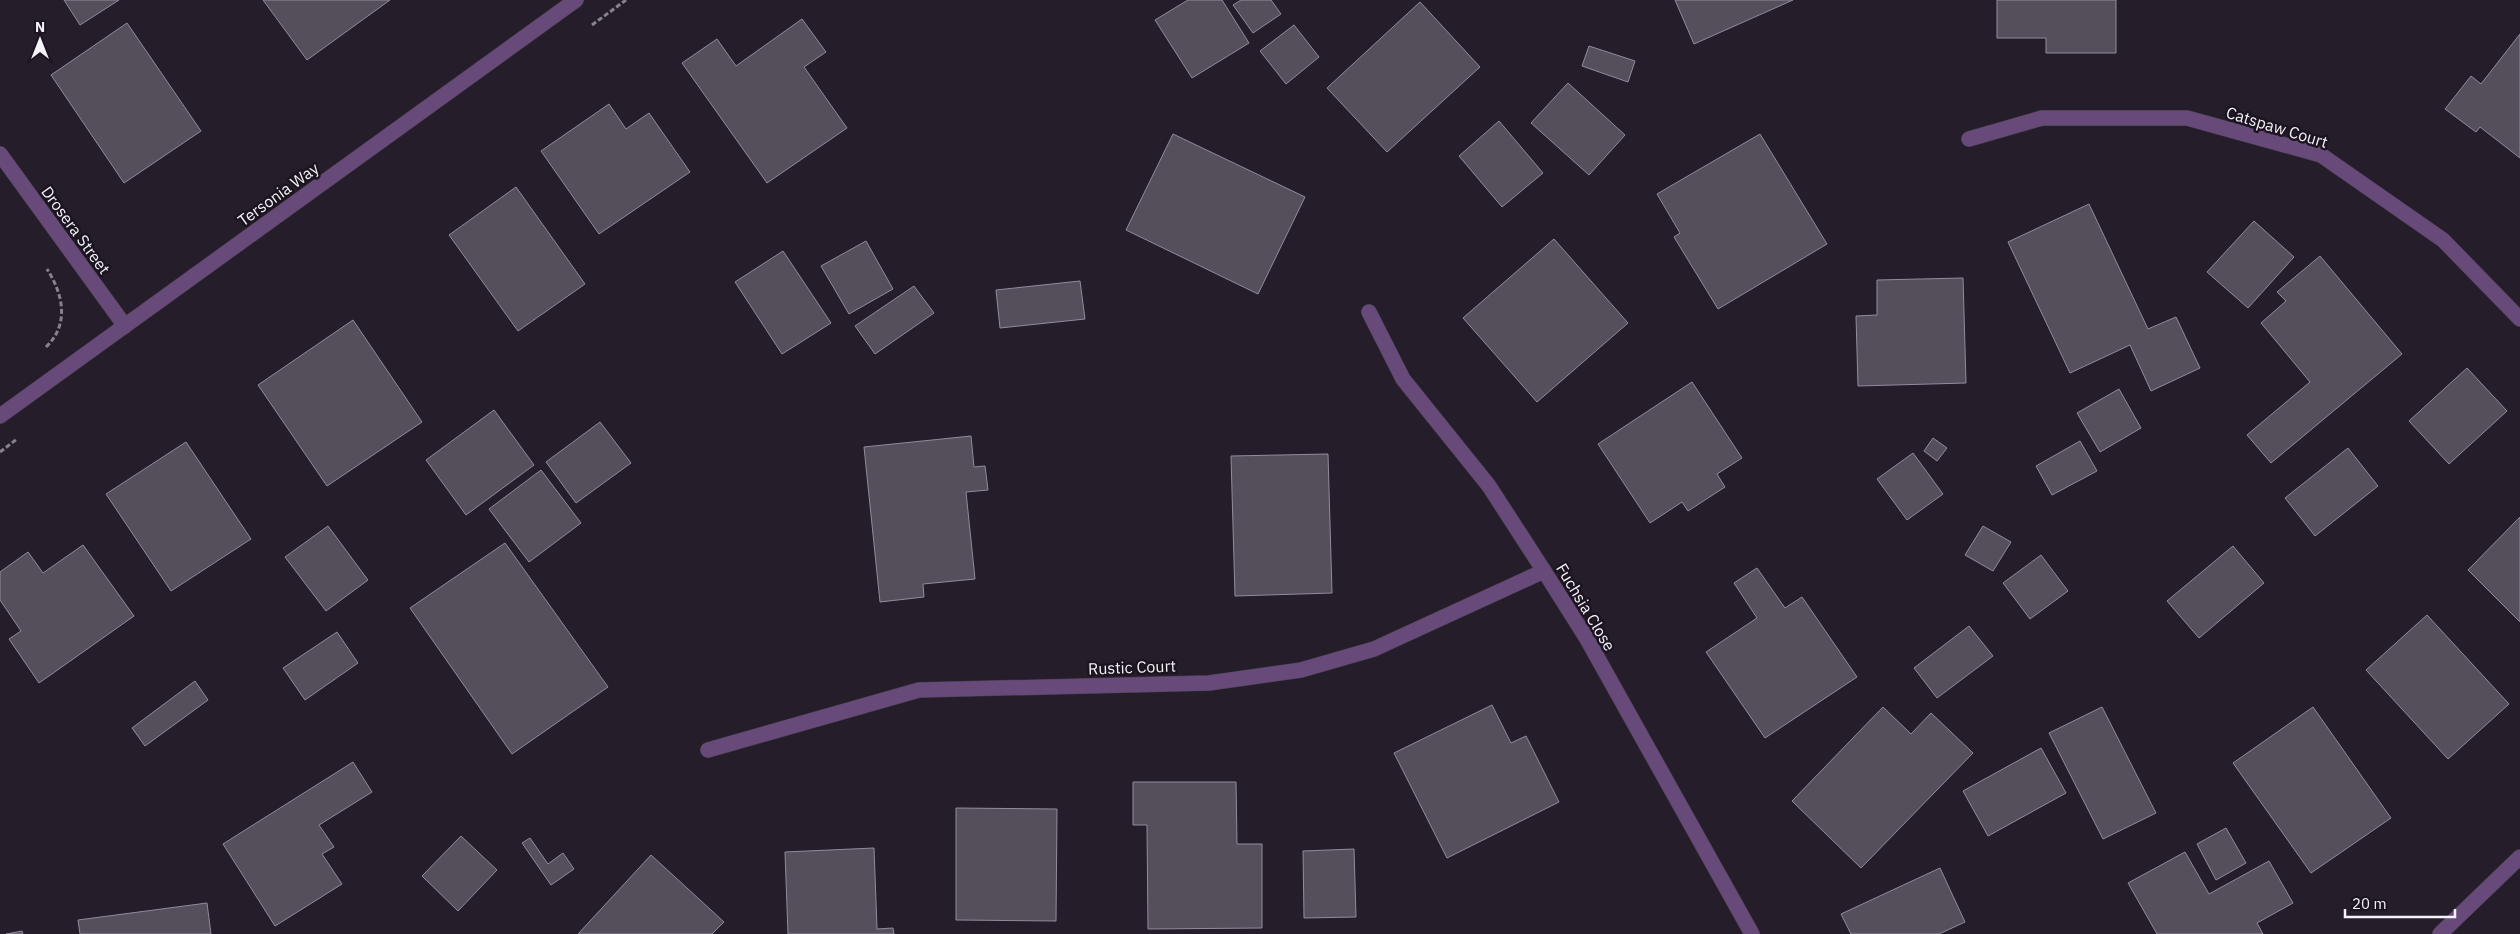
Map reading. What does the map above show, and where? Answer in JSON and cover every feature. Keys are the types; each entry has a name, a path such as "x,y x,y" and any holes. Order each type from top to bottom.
{"street":[{"name":"Tersonia Way","path":"0,416 576,0"},
{"name":"Catspaw Court","path":"1969,138 2042,118 2187,118 2320,155 2443,240 2520,319"},
{"name":"Drosera Street","path":"0,154 125,326"},
{"name":"Fuchsia Close","path":"1368,312 1403,379 1488,486 1587,639 1752,934"},
{"name":"Rustic Court","path":"708,750 919,690 1209,683 1301,670 1374,648 1544,571"},
{"path":"2440,934 2520,857"}],"path":[{"path":"42,350 48,346 60,326 61,308 59,289 43,262"}],"building":[{"path":"64,0 119,0 80,25"},
{"path":"263,0 390,0 307,60"},
{"path":"1188,0 1222,0 1249,43 1192,78 1155,20"},
{"path":"1241,0 1271,0 1281,14 1253,33 1233,5"},
{"path":"1675,0 1793,0 1694,44"},
{"path":"1997,0 2116,0 2116,53 2046,53 2046,38 1997,38"},
{"path":"1420,2 1480,67 1387,152 1327,88"},
{"path":"802,19 826,52 804,67 847,128 767,183 682,63 717,39 736,66"},
{"path":"127,23 201,131 124,183 51,75"},
{"path":"1294,25 1319,57 1286,84 1260,51"},
{"path":"2520,34 2520,158 2480,127 2476,132 2445,109 2471,76 2481,84"},
{"path":"1589,46 1635,61 1628,82 1582,66"},
{"path":"1568,83 1625,135 1589,175 1531,123"},
{"path":"609,104 626,129 649,113 690,172 599,234 541,151"},
{"path":"1499,121 1543,173 1502,207 1459,156"},
{"path":"1173,134 1305,197 1258,294 1126,230"},
{"path":"1760,134 1827,244 1718,309 1674,237 1680,233 1657,194"},
{"path":"516,187 585,284 518,331 449,235"},
{"path":"2089,204 2148,329 2176,317 2200,368 2151,391 2130,345 2070,373 2008,242"},
{"path":"2254,221 2294,257 2248,308 2207,272"},
{"path":"1554,239 1628,323 1537,402 1463,318"},
{"path":"866,241 893,289 849,314 821,266"},
{"path":"783,251 831,323 782,354 735,282"},
{"path":"2320,256 2402,354 2271,463 2247,435 2310,382 2261,323 2286,301 2277,292"},
{"path":"1963,278 1966,383 1858,386 1856,316 1877,315 1877,280"},
{"path":"1080,281 1085,319 1000,328 996,290"},
{"path":"914,286 934,313 875,354 855,326"},
{"path":"353,320 422,422 327,486 258,385"},
{"path":"2467,368 2507,411 2449,464 2409,421"},
{"path":"1692,382 1742,458 1717,474 1725,487 1688,511 1682,502 1650,523 1598,444"},
{"path":"2119,389 2141,428 2100,452 2077,413"},
{"path":"494,410 534,465 466,515 426,460"},
{"path":"600,422 631,463 576,503 546,462"},
{"path":"971,436 974,467 985,466 988,490 966,492 975,579 923,584 924,597 880,602 864,447"},
{"path":"1933,438 1947,448 1937,461 1924,451"},
{"path":"2080,441 2097,471 2052,495 2036,466"},
{"path":"186,442 251,539 171,591 106,494"},
{"path":"2348,448 2378,486 2315,536 2285,498"},
{"path":"1913,453 1943,494 1907,520 1877,479"},
{"path":"1328,454 1332,593 1235,596 1231,456"},
{"path":"541,470 581,523 529,562 489,509"},
{"path":"2520,517 2520,622 2468,570"},
{"path":"328,526 368,580 326,611 285,557"},
{"path":"1983,526 2011,542 1993,571 1965,555"},
{"path":"505,543 608,687 512,754 410,608"},
{"path":"83,545 134,616 39,683 9,639 21,631 0,600 0,572 28,552 43,573"},
{"path":"2233,546 2264,583 2199,638 2167,601"},
{"path":"2041,555 2068,591 2030,619 2003,583"},
{"path":"1757,568 1785,608 1802,597 1857,677 1765,738 1706,652 1757,618 1734,583"},
{"path":"2427,615 2509,704 2448,759 2366,670"},
{"path":"1969,626 1993,656 1937,698 1914,668"},
{"path":"337,632 358,663 305,700 283,668"},
{"path":"195,681 208,700 145,746 132,728"},
{"path":"1492,705 1511,743 1526,736 1559,802 1447,858 1394,753"},
{"path":"1883,707 1911,734 1931,713 1973,753 1861,868 1792,801"},
{"path":"2102,707 2156,813 2103,839 2049,733"},
{"path":"2313,707 2391,818 2311,873 2233,763"},
{"path":"2041,748 2066,793 1988,836 1963,791"},
{"path":"353,762 372,792 319,825 334,847 322,854 342,884 275,926 223,844"},
{"path":"1133,782 1236,782 1237,844 1262,844 1262,928 1148,929 1147,825 1133,825"},
{"path":"956,808 1057,809 1056,921 956,920"},
{"path":"2226,828 2246,863 2216,880 2197,844"},
{"path":"461,836 497,870 458,911 422,876"},
{"path":"530,838 548,864 563,853 574,869 551,885 522,843"},
{"path":"874,848 877,929 893,928 894,934 788,934 785,852"},
{"path":"1354,849 1356,917 1304,918 1303,851"},
{"path":"2185,852 2209,894 2269,861 2293,903 2257,923 2263,934 2157,934 2128,883"},
{"path":"651,855 724,922 712,934 578,934"},
{"path":"1940,868 1965,922 1939,934 1851,934 1841,914"},
{"path":"207,903 211,934 80,934 78,920"},
{"path":"22,931 23,934 6,934"}]}
